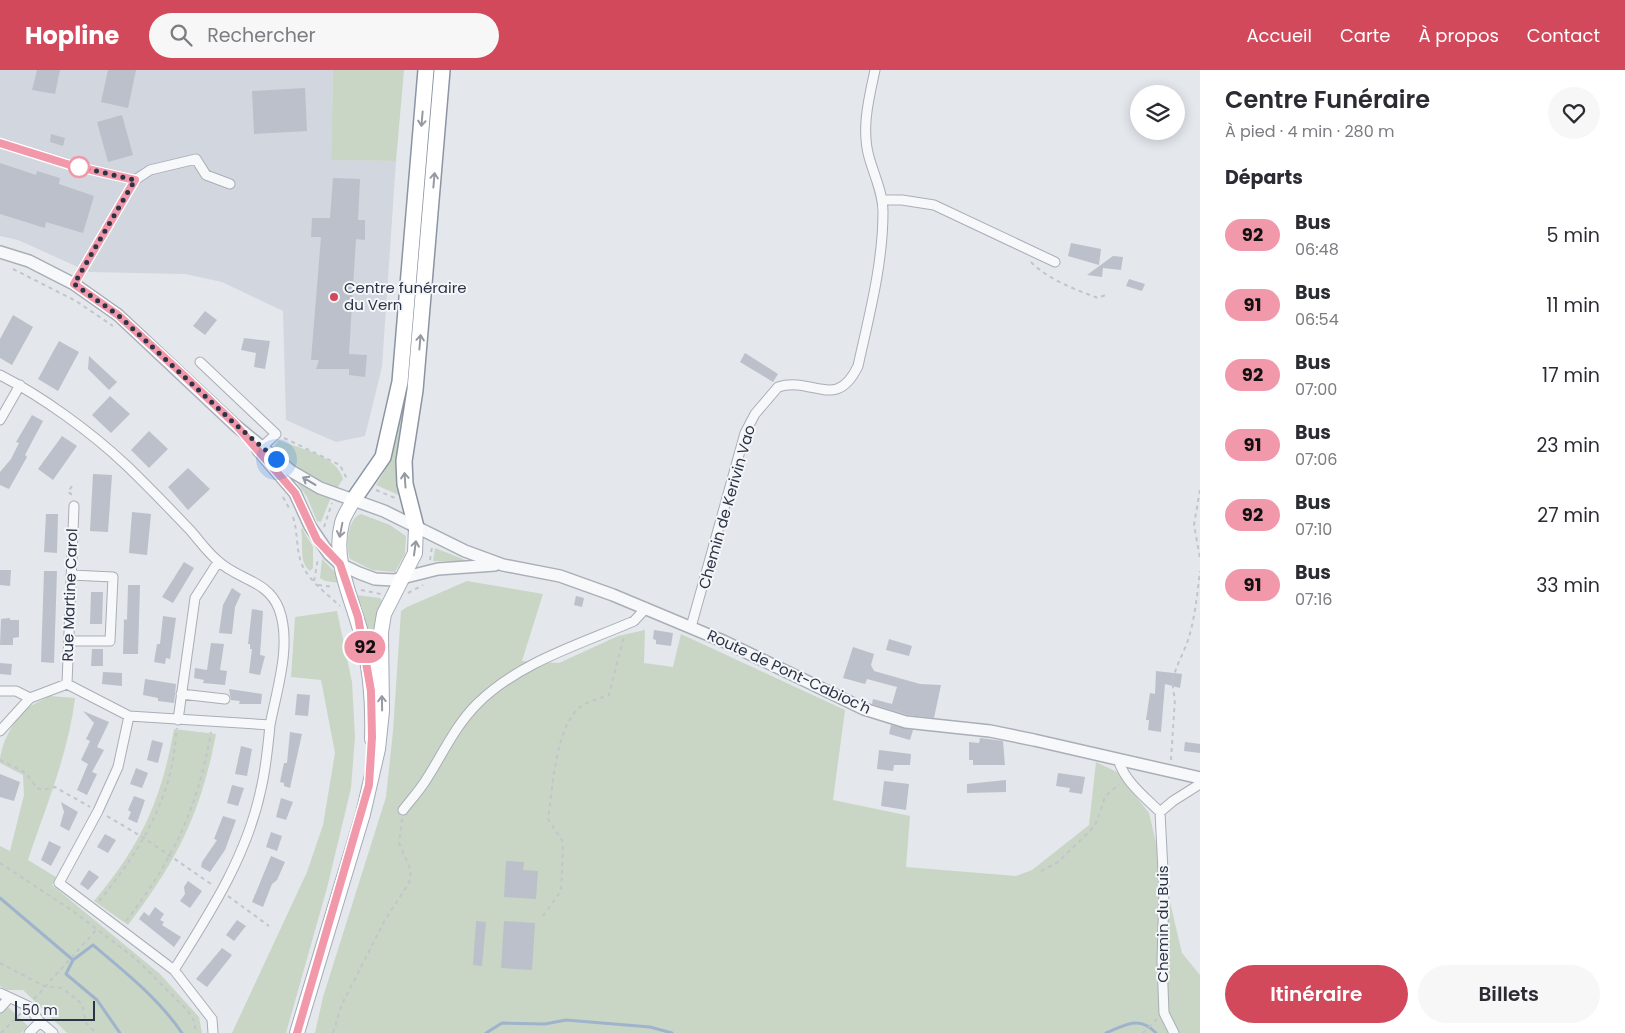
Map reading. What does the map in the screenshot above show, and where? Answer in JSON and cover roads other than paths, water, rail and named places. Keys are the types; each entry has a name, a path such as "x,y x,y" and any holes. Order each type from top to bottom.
{"highway":[{"path":"354,499 383,457 400,382 426,70"},
{"path":"416,527 405,484 404,461 415,390 442,70"}],"main road":[{"path":"354,499 342,521 339,540 340,564 358,617 371,691 372,737 369,785"},
{"path":"297,1033 378,749 382,711 381,632 384,614 403,580 415,553 416,527"}],"street":[{"name":"Chemin de Kerivin Vao","path":"691,627 746,433 755,414 778,387 798,384 824,390 836,390 851,382 858,366 879,264 882,200 869,156 865,122 875,70"},
{"path":"0,143 70,165 135,180"},
{"path":"74,284 135,180 150,170 196,159 206,175 230,184"},
{"path":"882,200 902,200 934,205 1055,262"},
{"path":"0,252 29,261 74,284 118,315 235,424 291,470 320,488 354,499 416,527"},
{"path":"200,362 276,434 262,447"},
{"path":"0,375 20,385 87,432 126,465 218,562 259,584 270,594 278,608 284,627 283,651 270,725 262,789 244,846 223,892 174,970"},
{"path":"0,420 20,385"},
{"path":"235,424 295,493 317,540 340,564 375,578 403,580"},
{"name":"Rue Martine Carol","path":"67,684 74,506"},
{"name":"Route de Pont-Cabioc'h","path":"416,527 472,554 503,565 560,576 646,608 691,627 864,709 906,722 990,731 1200,778"},
{"path":"178,720 195,598 218,562"},
{"name":"Route de Pont-Cabioc'h","path":"403,580 428,578 458,566 503,565"},
{"path":"69,641 110,641 114,577 71,576"},
{"path":"403,810 424,783 451,736 476,704 498,686 532,665 627,624 642,615 646,608"},
{"path":"0,732 30,698 67,684 129,716 270,725"},
{"path":"0,691 16,691 30,698"},
{"path":"181,694 225,699"},
{"path":"129,716 118,768 98,811 59,883 174,970 212,1019 214,1029"},
{"path":"1118,759 1121,770 1126,777 1160,812 1173,801 1200,784"},
{"name":"Chemin du Buis","path":"1160,812 1164,892 1162,961 1164,1013 1174,1033"},
{"path":"0,993 28,1006 40,1022 52,1033"},
{"path":"0,1008 9,998"},
{"path":"29,1033 40,1022"}],"waterway":[{"path":"0,898 73,960"},
{"path":"120,1033 97,1000 66,974 73,960 93,945 152,997 182,1033"},
{"path":"486,1033 502,1023 545,1024 566,1020 650,1027 672,1033"},
{"path":"1106,1033 1132,1023 1144,1024 1156,1033"}],"place":[{"name":"Centre funéraire du Vern","path":"334,297"}]}
